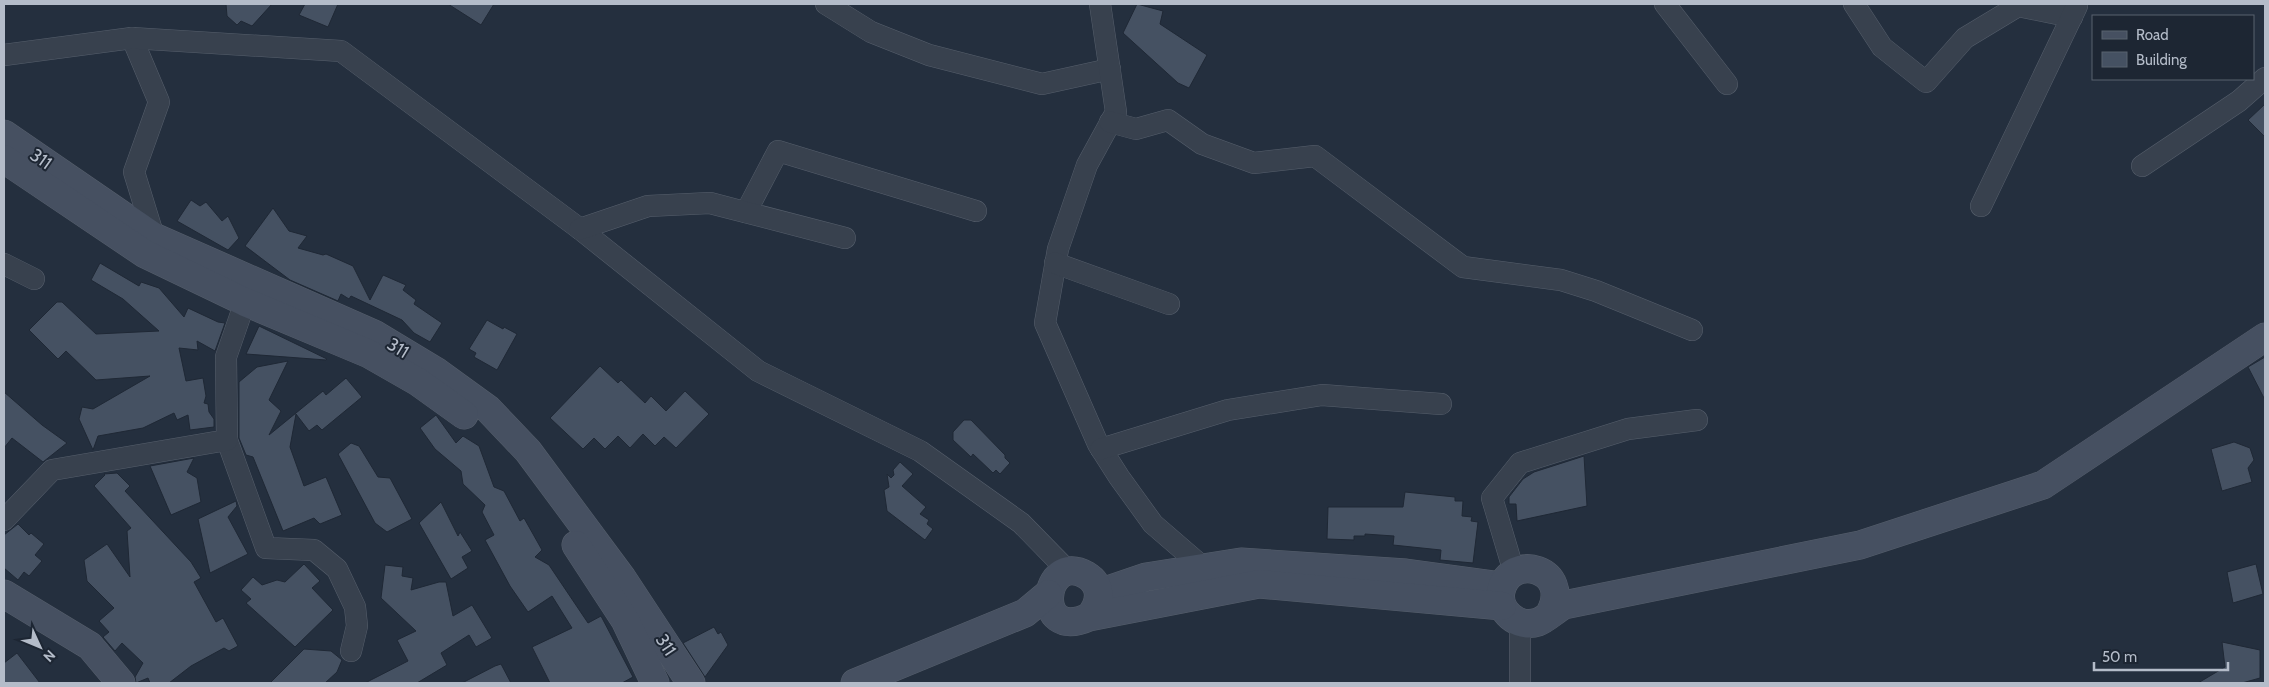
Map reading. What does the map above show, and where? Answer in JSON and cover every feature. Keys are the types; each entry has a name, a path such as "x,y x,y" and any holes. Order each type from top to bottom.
{"street":[{"path":"826,4 871,32 929,55 1042,84 1110,69"},
{"path":"1100,4 1116,112 1087,165 1058,250 1045,324 1101,449 1119,477 1153,524 1204,568"},
{"path":"1665,4 1727,84"},
{"path":"1854,4 1882,47 1926,82 1965,38 2018,6 2075,10 1981,206"},
{"path":"4,55 132,38 341,51 580,230 758,371 920,451 1021,523 1069,572"},
{"path":"132,38 159,102 134,172 154,237"},
{"path":"2142,166 2239,101 2265,78"},
{"path":"1110,122 1136,129 1168,120 1202,144 1254,163 1315,156 1462,268 1561,280 1596,291 1692,330"},
{"name":"311","path":"4,134 154,237 374,334 437,372 488,409 528,451 622,578 691,683"},
{"path":"746,212 778,151 976,211"},
{"name":"311","path":"4,159 145,254 245,302 369,354 418,382 472,420 541,491 626,620 655,683"},
{"path":"580,230 648,206 710,203 845,238"},
{"path":"1055,263 1168,304"},
{"path":"4,264 34,279"},
{"path":"245,302 226,357 227,440 266,548 314,550 337,569 355,607 357,626 351,651"},
{"path":"1048,594 1053,612 1061,619 1069,622 1078,622 1094,605 1146,577 1241,562 1406,573 1510,597 1529,624 1539,622 1553,602 1820,542 2057,467 2265,322"},
{"path":"1553,602 1564,605 1860,545 2043,485 2265,337"},
{"path":"1101,449 1228,410 1322,394 1441,404"},
{"path":"1520,683 1510,597 1492,498 1520,463 1628,429 1697,420"},
{"path":"4,520 52,470 227,440"},
{"path":"1510,597 1527,568 1545,574 1553,602"},
{"path":"855,683 1025,613 1048,594 1054,581 1060,575 1069,572 1083,573 1090,578 1094,605"},
{"path":"1094,605 1259,584 1510,597"},
{"path":"4,594 90,646 122,683"},
{"path":"903,683 1027,627 1061,619"}],"building":[{"path":"226,4 272,4 252,26 241,21 237,25 227,16"},
{"path":"305,4 338,4 328,27 299,15"},
{"path":"448,4 494,4 481,25"},
{"path":"1137,4 1163,11 1160,24 1207,55 1189,88 1178,83 1123,33"},
{"path":"2265,104 2265,137 2248,120"},
{"path":"191,200 200,206 206,202 222,221 228,216 239,238 228,250 177,221"},
{"path":"273,208 289,231 307,236 298,248 323,255 326,254 353,266 370,300 383,275 406,285 403,290 416,300 414,304 442,323 430,342 414,333 402,320 351,296 349,299 341,294 338,301 290,280 245,246"},
{"path":"100,263 139,286 141,282 159,288 184,317 188,308 218,322 225,323 215,351 197,341 198,350 179,348 186,381 203,378 206,396 204,403 208,404 209,412 214,419 214,427 190,430 188,415 177,420 174,413 143,428 98,436 93,450 79,419 82,407 93,409 150,376 96,380 66,351 58,359 29,330 57,302 62,302 96,334 159,331 123,299 91,280"},
{"path":"487,320 517,334 497,370 474,357 476,353 469,349"},
{"path":"259,326 327,359 246,354"},
{"path":"2265,357 2265,400 2248,367"},
{"path":"288,361 269,400 281,411 269,435 323,391 326,395 346,378 362,397 322,430 317,425 309,431 296,414 290,447 304,486 326,477 342,515 320,524 314,518 283,531 253,457 246,455 239,438 239,382 257,367"},
{"path":"600,366 618,383 621,380 645,403 651,396 666,411 685,391 709,414 676,448 664,437 655,446 643,434 630,448 618,436 605,449 594,438 583,449 550,418"},
{"path":"4,392 42,425 67,443 43,462 12,438 4,448"},
{"path":"436,415 456,443 463,436 479,446 494,487 504,491 520,521 524,518 542,550 535,557 549,565 588,623 601,616 633,677 622,683 550,683 532,647 572,628 552,596 528,612 510,586 485,540 494,535 482,512 485,505 463,484 461,471 435,449 420,428"},
{"path":"964,420 971,420 1005,455 1005,458 1010,463 1000,474 996,470 993,473 973,454 971,457 953,440 953,432"},
{"path":"2234,442 2250,448 2254,460 2248,468 2252,482 2222,491 2211,449"},
{"path":"351,443 359,446 378,477 390,478 412,519 387,532 375,523 338,454"},
{"path":"1584,456 1587,506 1517,521 1516,504 1509,504 1509,497 1523,479 1534,472"},
{"path":"194,458 187,472 197,478 201,502 171,515 150,466"},
{"path":"900,462 913,474 902,486 926,507 920,514 929,520 927,524 933,529 925,540 887,511 884,490 889,487 887,474 891,478 894,475 893,470"},
{"path":"117,473 130,486 125,491 191,562 201,578 194,582 216,622 223,618 238,646 229,651 224,648 191,666 169,683 150,683 148,678 136,683 135,677 143,663 122,643 115,651 103,637 109,632 99,621 114,608 87,581 84,560 107,544 130,577 127,531 131,528 94,486 104,474"},
{"path":"1405,492 1455,497 1455,501 1463,501 1462,516 1472,517 1471,521 1478,522 1473,563 1440,560 1441,550 1393,545 1394,536 1365,534 1365,536 1354,536 1354,540 1327,539 1328,507 1403,507"},
{"path":"236,501 237,506 228,517 248,554 210,573 198,519"},
{"path":"441,502 458,536 460,532 472,551 462,557 468,568 451,579 419,523"},
{"path":"18,524 29,535 31,533 44,544 35,555 42,561 29,576 24,572 18,580 4,568 4,535"},
{"path":"304,564 320,581 312,588 333,610 295,647 246,603 251,599 241,590 253,577 262,585 277,580 285,582"},
{"path":"2256,564 2263,594 2233,603 2227,572"},
{"path":"385,565 403,567 402,576 413,578 411,590 439,582 446,582 453,616 472,605 492,638 476,647 469,635 441,653 447,665 417,683 365,683 408,661 397,640 416,631 381,598"},
{"path":"714,627 718,634 721,632 728,645 705,677 683,643"},
{"path":"2222,642 2260,650 2260,678 2242,683 2198,683 2225,667"},
{"path":"304,649 331,651 342,660 337,672 325,683 270,683"},
{"path":"17,653 40,683 4,683 4,663"},
{"path":"501,664 511,683 462,683 495,666"}]}
